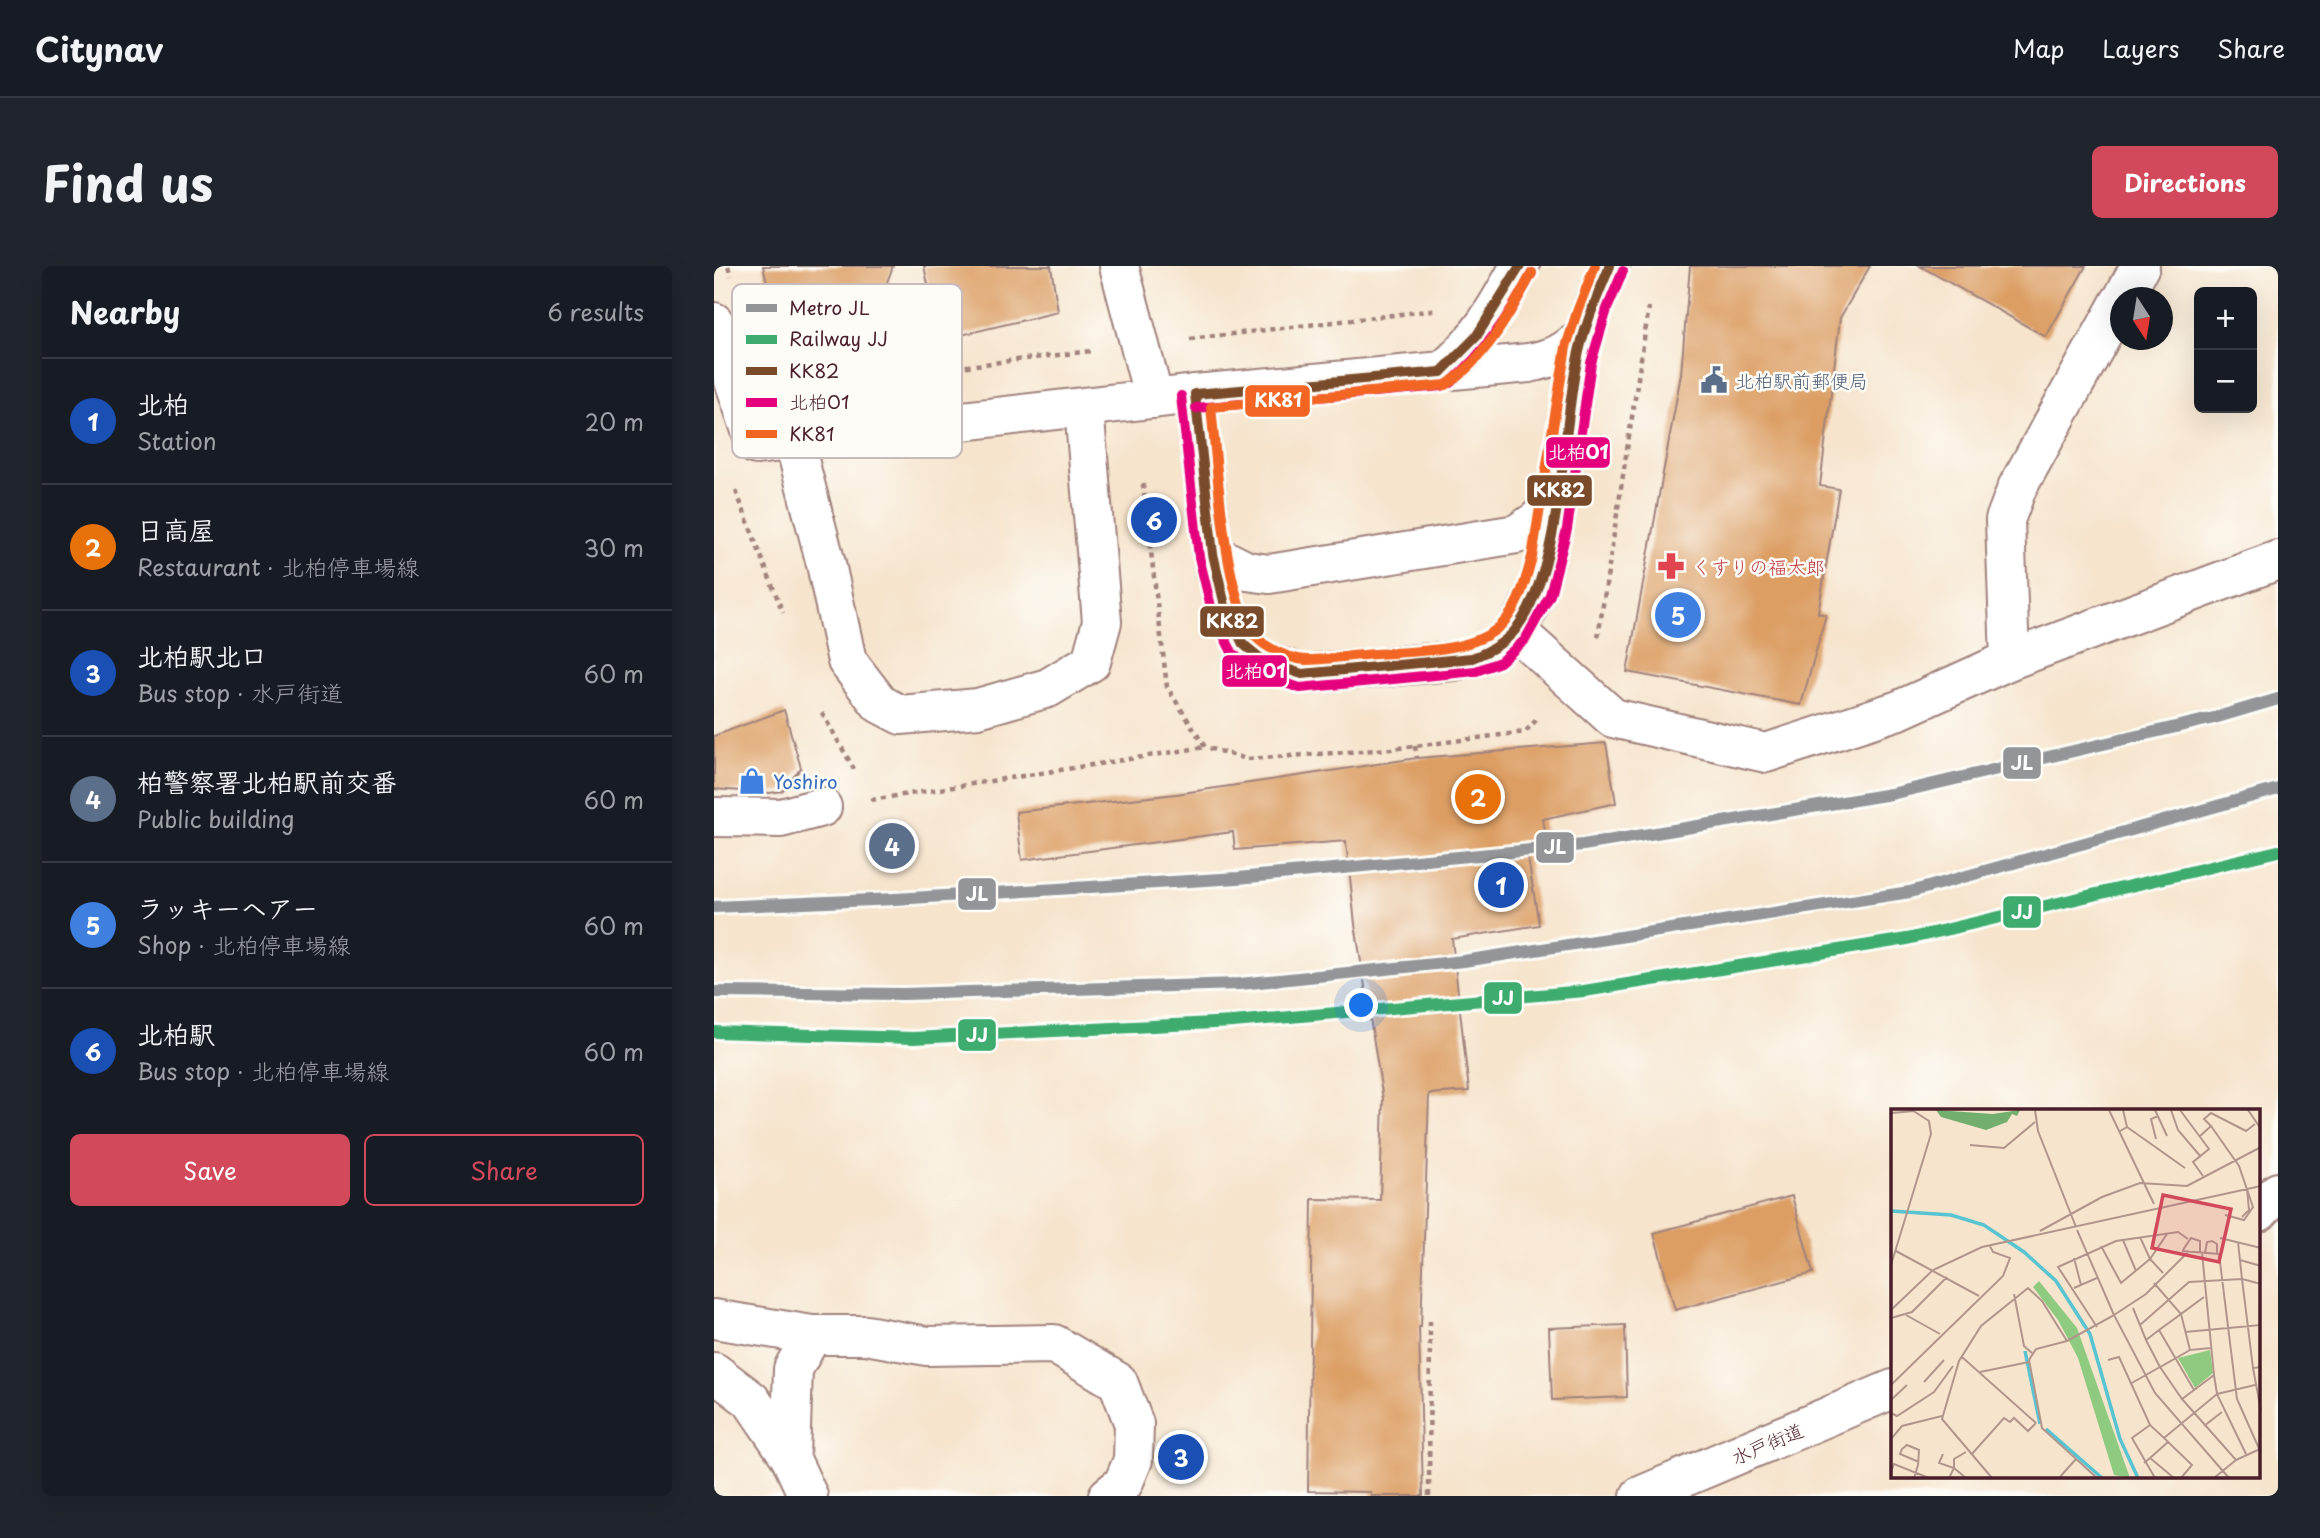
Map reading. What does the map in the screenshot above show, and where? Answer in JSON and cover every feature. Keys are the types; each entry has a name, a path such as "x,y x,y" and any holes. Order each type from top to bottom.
{"main road":[{"path":"1119,266 1154,399"},
{"path":"1441,372 1460,358 1482,331 1520,266"},
{"path":"1195,394 1213,554 1226,610 1243,644 1265,662 1302,674 1472,658 1492,650 1515,630 1537,590 1553,527 1581,348 1610,266"},
{"path":"2129,287 2140,266"},
{"path":"2010,660 2005,520 2017,488 2110,321"},
{"path":"714,322 732,375"},
{"path":"962,422 1195,394 1529,363 1581,348"},
{"path":"798,458 826,564 847,661 880,704 901,715 978,708 1048,688 1091,662 1102,622 1084,408"},
{"path":"1213,554 1247,571 1269,574 1479,541 1517,534 1539,519 1557,494"},
{"path":"1515,630 1613,718 1766,753 1899,710 2010,660 2278,560"},
{"path":"714,817 781,818 822,807"},
{"path":"2260,1211 2278,1192"},
{"path":"2260,1224 2278,1213"},
{"path":"2260,1225 2278,1220"},
{"path":"714,1319 811,1335 866,1335 927,1346 1054,1344 1118,1382 1134,1424 1133,1460 1123,1484 1108,1496"},
{"path":"790,1457 793,1369 811,1335"},
{"path":"714,1372 751,1400 790,1457 808,1496"},
{"name":"水戸街道","path":"1640,1496 1891,1390"}],"path":[{"path":"822,807 1205,747 1247,759 1415,746 1525,732 1595,655 1651,300"},
{"path":"1142,471 1167,687 1205,747"},
{"path":"1415,746 1416,758"},
{"path":"1429,1496 1430,1320"}],"building":[{"path":"763,266 893,266 886,284 767,284"},
{"path":"924,266 1051,266 1058,312 962,335 962,284 928,284"},
{"path":"1690,266 1870,266 1840,318 1820,486 1839,489 1818,613 1826,615 1801,705 1627,672 1681,374"},
{"path":"1920,266 2086,266 2046,337"},
{"path":"784,710 801,768 782,791 770,793 714,789 714,736"},
{"path":"1606,743 1616,803 1543,819 1549,855 1528,858 1539,925 1452,939 1469,1091 1429,1094 1419,1327 1423,1496 1371,1496 1371,1492 1308,1491 1312,1199 1380,1200 1383,1099 1355,924 1346,841 1235,850 1233,832 1022,860 1016,812 1176,794 1417,758"},
{"path":"1792,1196 1813,1273 1675,1310 1654,1233"},
{"path":"1625,1325 1627,1397 1552,1400 1549,1328"}],"metro line":[{"name":"JL","path":"714,907 1238,878 1583,845 1891,794 2214,718 2278,699"},
{"name":"JL","path":"714,992 904,994 1240,984 1464,961 1910,892 2278,789"}],"rail line":[{"name":"JJ","path":"714,1032 913,1038 1233,1022 1584,991 1907,939 2278,851"}],"transit line":[{"name":"KK82","path":"1441,372 1476,337 1520,266"},
{"name":"KK81","path":"1532,273 1485,349 1446,385 1211,407 1228,560 1243,616 1254,635 1264,644 1285,655 1306,660 1413,652 1466,644 1494,631 1502,624 1519,598 1532,557 1566,347 1595,266"},
{"name":"KK82","path":"1195,394 1213,554 1226,610 1243,644 1265,662 1302,674 1472,658 1507,639 1516,629 1531,602 1543,571 1552,537 1580,349 1610,266"},
{"name":"北柏01","path":"1181,396 1199,557 1213,615 1233,654 1258,674 1300,688 1476,671 1500,662 1525,640 1550,595 1567,529 1591,363 1607,309 1623,271"},
{"name":"北柏01","path":"1450,383 1496,332 1532,273"},
{"name":"KK82","path":"1195,394 1441,372"},
{"name":"北柏01","path":"1196,408 1442,386"}],"place":[{"name":"北柏駅前郵便局","path":"1714,380"},
{"name":"北柏駅","path":"1154,520"},
{"name":"くすりの福太郎","path":"1671,566"},
{"name":"ラッキーヘアー","path":"1678,615"},
{"name":"Yoshiro","path":"752,781"},
{"name":"日高屋","path":"1478,797"},
{"name":"柏警察署北柏駅前交番","path":"892,846"},
{"name":"北柏","path":"1501,885"},
{"name":"北柏駅北口","path":"1181,1457"}]}
